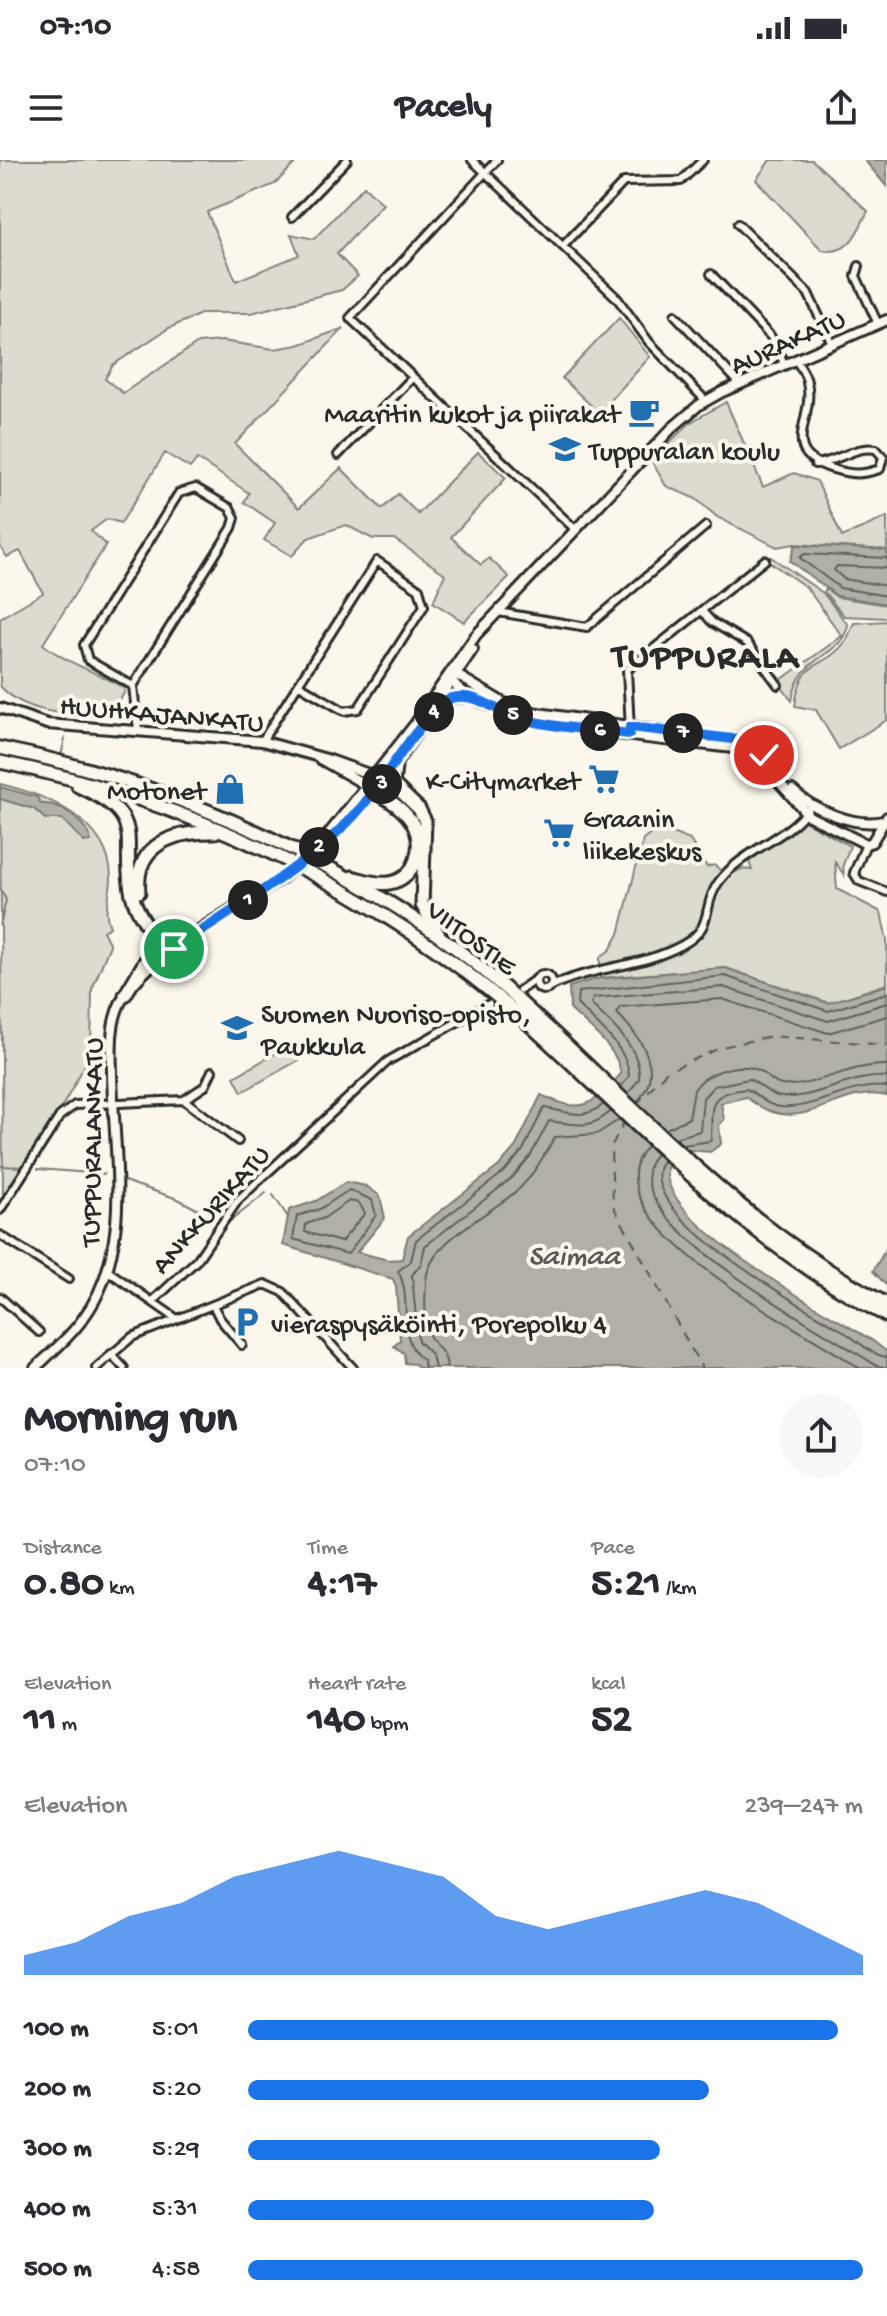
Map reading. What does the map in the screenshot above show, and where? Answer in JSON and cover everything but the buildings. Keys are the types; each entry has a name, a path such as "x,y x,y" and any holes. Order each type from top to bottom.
{"highway":[{"name":"VIITOSTIE","path":"0,748 116,780 189,806 294,849 343,875 441,939 506,989 595,1080 755,1233 844,1294 887,1316"},
{"name":"VIITOSTIE","path":"0,762 129,795 225,832 304,869 429,943 484,985 595,1080"},
{"path":"395,767 393,784 419,809 425,821 422,905 441,939"},
{"path":"48,773 93,793 117,811 129,833 131,890 137,908 171,952"},
{"path":"374,786 408,805 417,818 426,852"},
{"path":"343,875 380,884 397,881 413,867 417,857 417,835 413,824 398,806 374,786"},
{"path":"171,952 141,902 138,888 143,863 157,843 178,833 225,832"},
{"path":"125,995 152,946 130,895 131,866"},
{"name":"VIITOSTIE","path":"689,1168 827,1272 887,1304"},
{"path":"844,1294 887,1324"}],"street":[{"path":"292,217 347,160"},
{"path":"472,160 617,298 649,342 706,401"},
{"path":"497,160 350,318 576,530"},
{"path":"563,246 624,182 681,181 703,160"},
{"path":"738,224 808,293 832,344"},
{"path":"859,266 856,276 883,322"},
{"path":"711,274 771,337 785,365"},
{"path":"675,315 740,384"},
{"name":"AURAKATU","path":"706,401 883,322"},
{"path":"796,360 808,384 801,438 805,455 815,464 858,477 880,469 883,457 876,449 864,447 828,463 815,464"},
{"path":"338,455 413,377"},
{"name":"TUPPURALANKATU","path":"374,786 395,767 497,613 672,428 706,401"},
{"path":"133,686 88,660 84,645 179,493 196,488 230,508 235,518 232,528 133,686 138,730"},
{"path":"497,613 587,627 706,526"},
{"path":"630,730 627,670 765,560"},
{"path":"262,741 377,561 419,589 424,606 358,709 344,711 299,685"},
{"path":"702,611 712,622 747,643 778,685"},
{"path":"453,678 517,708 630,730"},
{"path":"453,678 474,697 527,720 749,743 830,829 866,844 872,842 885,819"},
{"name":"TUPPURALANKATU","path":"35,1368 81,1322 108,1271 116,1197 113,1030 125,995 171,952 281,879 346,825 453,678"},
{"path":"427,719 451,698 474,697"},
{"name":"HUUHKAJANKATU","path":"0,708 47,724 262,741 320,759 374,786"},
{"path":"808,809 867,822 885,819"},
{"path":"528,987 550,987 567,978 634,963 695,937 703,929 708,904 725,875 808,809"},
{"path":"866,844 854,871 856,877 887,892"},
{"path":"520,990 537,978 548,975 567,978"},
{"path":"548,975 550,987"},
{"path":"537,978 540,989"},
{"name":"ANKKURIKATU","path":"154,1300 197,1260 238,1200 388,1061 489,1004"},
{"path":"0,1210 3,1199 69,1107 184,1100 205,1086 212,1071"},
{"path":"184,1100 238,1141"},
{"path":"0,1235 69,1279"},
{"name":"ANKKURIKATU","path":"108,1271 154,1300 177,1319"},
{"path":"96,1368 132,1337 265,1284 277,1287 353,1368"},
{"path":"0,1297 39,1332"},
{"path":"213,1305 220,1319 242,1345"},
{"path":"111,1354 124,1368"}],"shaded area":[{"path":"0,160 298,160 275,184 207,212 236,281 299,255 291,234 314,239 364,186 383,204 337,254 358,276 342,290 251,313 203,313 169,328 113,365 105,379 123,393 198,343 222,341 274,349 298,345 344,328 235,444 299,508 341,468 382,509 398,494 418,514 478,452 506,478 451,537 481,565 489,558 509,577 464,622 433,602 445,574 394,539 373,539 346,525 308,538 292,556 264,540 275,523 244,502 249,493 197,459 190,468 165,453 121,523 107,519 91,531 106,545 43,644 122,687 125,691 111,717 51,712 11,696 0,686 0,618 43,593 20,551 7,557 0,546"},
{"path":"770,160 812,160 868,211 846,246 832,251 822,250 756,180"},
{"path":"619,318 650,357 599,413 562,378"},
{"path":"726,402 763,487 794,473 817,481 842,537 887,517 887,550 794,544 777,547 717,517 696,499 666,486 651,460 691,422"},
{"path":"771,557 823,593 848,625 844,637 837,645 803,674 792,701 778,682 842,636 806,587 768,561"},
{"path":"826,589 837,597 887,605 887,618 844,616 824,592"},
{"path":"887,621 887,720 839,749 816,710 795,706 802,679 814,666 837,651 846,641 854,623"},
{"path":"0,784 56,804 88,826 108,858 111,878 107,908 110,927 103,931 110,945 92,989 91,1054 63,1105 3,1196"},
{"path":"803,820 850,846 843,865 844,875 835,862 837,889 881,912 887,940 887,984 829,1003 726,968 600,978 600,957 610,950 619,934 643,840 659,828 690,840 707,867 714,865 728,876 741,869 752,870 749,862"},
{"path":"290,1045 299,1060 242,1092 234,1077"}],"water":[{"path":"864,160 887,160 887,187 867,163"},
{"path":"795,545 887,550 887,604 837,596 790,561"},
{"path":"0,787 37,797 41,804 64,810 84,827 91,841 84,842 62,819 45,819 34,809 0,799"},
{"name":"Saimaa","path":"725,968 828,1003 887,985 887,1096 868,1094 851,1097 818,1109 785,1114 766,1110 746,1097 721,1103 724,1120 719,1125 721,1144 710,1152 689,1150 667,1168 672,1190 690,1215 717,1240 786,1289 873,1341 887,1352 887,1368 419,1368 415,1364 405,1363 404,1353 394,1346 400,1340 393,1279 283,1245 289,1210 316,1201 346,1182 366,1186 380,1196 385,1218 357,1252 388,1260 402,1259 408,1236 499,1166 516,1146 541,1095 567,1105 586,1104 621,1074 619,1064 608,1047 570,1009 569,987 595,979"},
{"path":"887,1247 887,1286 873,1271"}],"waterway":[{"path":"61,756 65,738"},
{"path":"0,888 6,900 0,926"},
{"path":"0,1166 23,1167"},
{"path":"38,1169 104,1174"},
{"path":"121,1180 178,1199 204,1213"},
{"path":"228,1223 266,1193"},
{"path":"273,1195 288,1217"},
{"path":"210,1219 217,1222"}],"ferry route":[{"path":"636,1105 666,1072 722,1047 772,1036 887,1045"},
{"path":"625,1120 611,1147 613,1206 702,1368"}],"place":[{"name":"Maaritin kukot ja piirakat","path":"644,412"},
{"name":"Tuppuralan koulu","path":"565,449"},
{"name":"K-Citymarket","path":"604,779"},
{"name":"Motonet","path":"230,789"},
{"name":"Graanin liikekeskus","path":"559,833"},
{"name":"Suomen Nuoriso-opisto, Paukkula","path":"237,1028"},
{"name":"vieraspysäköinti, Porepolku 4","path":"247,1322"}],"district":[{"name":"TUPPURALA","path":"706,653"}],"route":[{"path":"174,949 281,879 346,825 381,786 427,719 451,698 474,697 510,715 559,726 629,734 630,727 733,739 749,743 764,755"}]}
